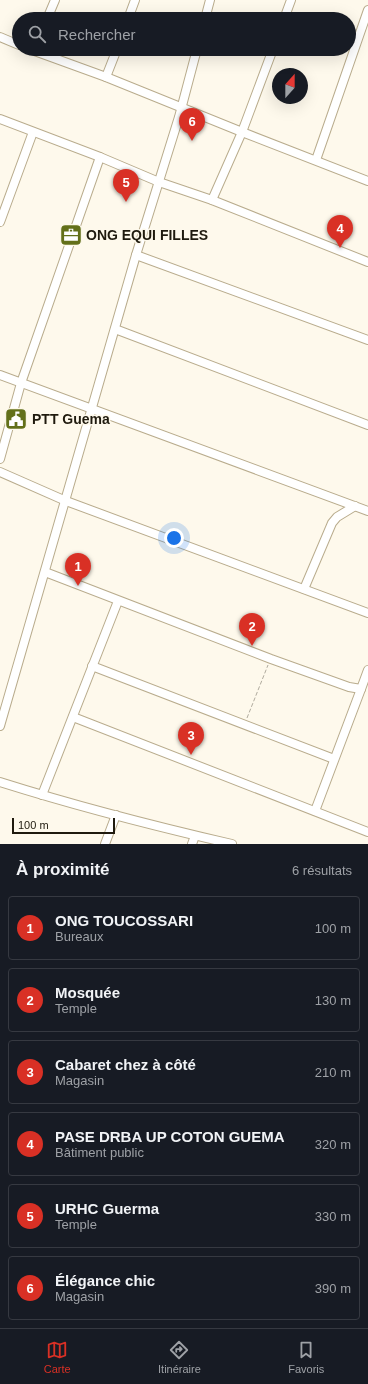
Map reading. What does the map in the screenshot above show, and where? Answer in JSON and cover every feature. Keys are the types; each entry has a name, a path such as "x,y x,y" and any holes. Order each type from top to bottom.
{"street":[{"path":"50,12 55,0"},
{"path":"131,12 135,0"},
{"path":"207,12 210,0"},
{"path":"287,12 291,0"},
{"path":"356,45 368,10"},
{"path":"0,37 12,42"},
{"path":"49,56 368,181"},
{"path":"106,77 114,56"},
{"path":"0,726 4,700 45,572 195,56"},
{"path":"212,200 242,132 270,56"},
{"path":"316,160 352,56"},
{"path":"0,119 100,157 159,182 212,200 368,262"},
{"path":"0,222 3,204 33,132"},
{"path":"0,460 21,383 100,157"},
{"path":"136,255 368,340"},
{"path":"115,328 368,425"},
{"path":"0,375 91,410 368,511"},
{"path":"0,472 66,501 368,613"},
{"path":"304,589 332,523 337,517 355,506"},
{"path":"45,572 270,659 361,689"},
{"path":"42,795 118,601"},
{"path":"92,666 334,759"},
{"path":"315,811 368,670"},
{"path":"73,717 368,832"},
{"path":"0,782 116,815 195,836 232,844"},
{"path":"105,844 116,815"},
{"path":"192,844 195,836"}],"path":[{"path":"244,725 270,659"}],"place":[{"name":"Élégance chic","path":"192,141"},
{"name":"URHC Guerma","path":"126,202"},
{"name":"ONG EQUI FILLES","path":"71,235"},
{"name":"PASE DRBA UP COTON GUEMA","path":"340,248"},
{"name":"PTT Guema","path":"16,419"},
{"name":"ONG TOUCOSSARI","path":"78,586"},
{"name":"Mosquée","path":"252,646"},
{"name":"Cabaret chez à côté","path":"191,755"}]}
